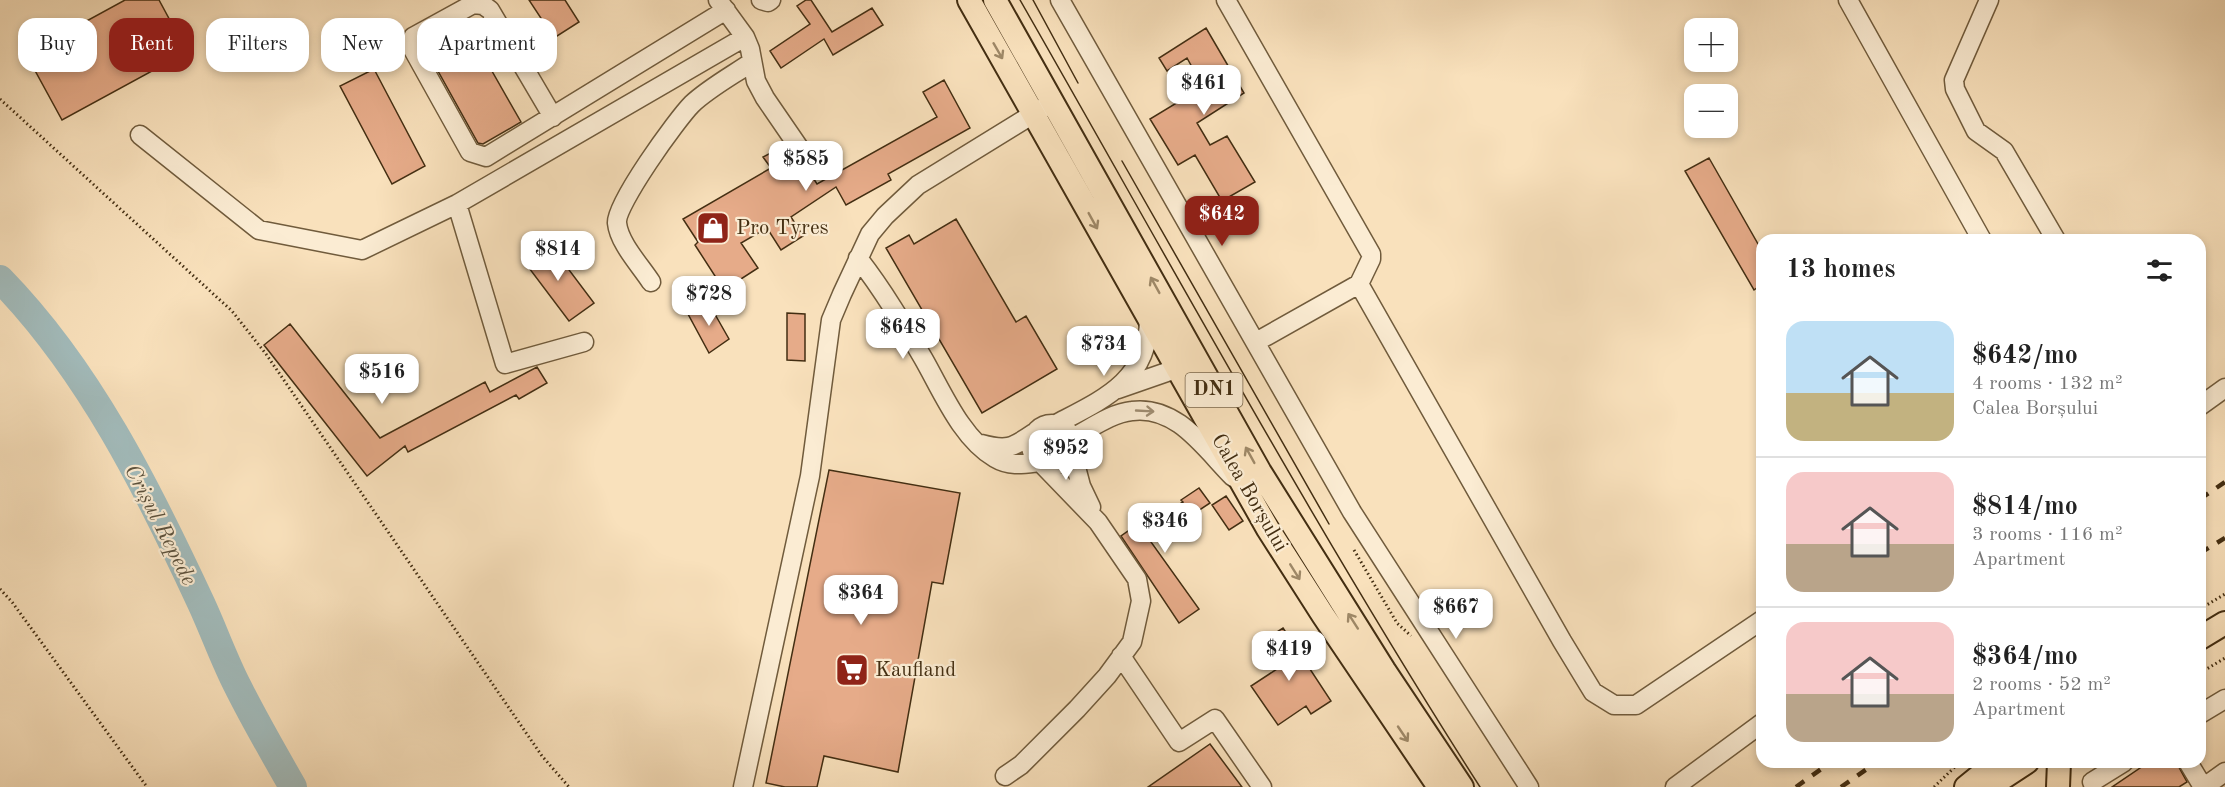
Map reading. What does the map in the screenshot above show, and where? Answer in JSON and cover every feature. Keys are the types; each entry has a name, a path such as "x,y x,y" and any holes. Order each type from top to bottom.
{"main road":[{"name":"Calea Borșului","path":"969,0 1043,108 1188,365 1462,787"},
{"name":"Calea Borșului","path":"995,0 1043,108 1149,320 1188,365 1248,493 1323,615 1439,787"},
{"path":"2206,634 2225,623"},
{"path":"2206,652 2225,641"},
{"path":"1966,787 1990,768"},
{"path":"1989,787 2018,768"},
{"path":"2058,787 2059,768"}],"street":[{"path":"761,0 768,2 771,0"},
{"path":"1060,0 1352,512 1529,787"},
{"path":"1226,0 1371,254 1371,259 1359,284 1256,342"},
{"path":"1848,0 1979,234"},
{"path":"1989,0 1954,80 1955,89 1977,131 2004,151 2052,234"},
{"path":"553,117 490,10 483,5 473,4 412,37 411,46 470,152 486,157 553,117 722,5 745,37 756,81 765,98 811,165"},
{"path":"140,135 259,230 362,250 457,204 745,37"},
{"path":"651,282 620,234 616,220 626,198 673,125 694,102 752,62"},
{"path":"743,787 810,476 831,320 858,258 870,234 885,216 918,185 1043,108"},
{"path":"457,204 505,364 584,342"},
{"path":"858,258 883,290 944,394 976,443 996,459 1014,465 1041,463 1054,466 1064,462 1072,445 1130,411 1162,413 1178,421 1248,493"},
{"path":"1359,284 1593,692 1614,705 1636,705 1756,624"},
{"path":"1118,389 1141,356 1149,333 1149,320"},
{"path":"976,443 998,448 1012,447 1044,425 1056,424 1118,389 1188,365"},
{"path":"2206,402 2225,388"},
{"path":"1005,776 1021,765 1077,709 1132,642 1141,601 1137,579 1098,522 1081,486 1072,445 1063,427 1056,424"},
{"path":"1034,433 1031,447 1033,453 1098,522"},
{"path":"1121,656 1179,742 1215,719 1262,787"},
{"path":"2206,710 2224,699"},
{"path":"1675,787 1756,727"},
{"path":"2092,782 2114,768"},
{"path":"2192,768 2203,787 2225,772"}],"path":[{"path":"0,99 232,310 266,354 542,756 568,787"},
{"path":"0,590 12,602 72,682 147,787"},
{"path":"2206,605 2225,594"},
{"path":"2206,669 2225,658"},
{"path":"1934,787 1954,768"}],"building":[{"path":"125,0 159,0 169,18 109,18 109,72 150,72 62,120 36,72 97,72 97,18 92,18"},
{"path":"529,0 565,0 579,22 557,36 557,18 541,18"},
{"path":"806,0 811,0 832,32 872,8 883,25 833,55 824,39 781,68 770,51 810,24 797,6"},
{"path":"1206,28 1244,93 1197,123 1210,145 1227,136 1255,182 1222,201 1195,155 1178,165 1150,119 1203,87 1187,58 1167,71 1159,58"},
{"path":"368,72 376,72 425,166 392,184 340,86"},
{"path":"439,72 492,72 521,122 483,144 478,143"},
{"path":"944,80 970,128 888,174 891,180 846,205 836,187 791,217 803,236 781,250 767,228 741,243 758,268 724,290 695,245 698,242 683,219 771,168 763,157 784,146 802,171 812,176 817,184 937,117 923,92"},
{"path":"1709,158 1756,240 1756,288 1754,290 1685,171"},
{"path":"956,219 1016,322 1026,316 1057,369 982,413 886,248 909,235 914,244"},
{"path":"548,242 594,303 569,321 523,260"},
{"path":"708,302 729,339 709,353 688,314"},
{"path":"787,313 805,314 805,361 787,360"},
{"path":"290,324 380,438 485,382 490,392 537,367 547,383 519,399 516,395 408,452 405,446 367,476 264,345"},
{"name":"Kaufland","path":"829,470 960,493 943,584 932,582 898,772 824,756 817,787 785,787 766,783"},
{"path":"1199,488 1210,503 1151,542 1199,609 1179,623 1121,536 1138,524 1141,528 1183,502 1181,500"},
{"path":"1226,496 1243,521 1229,530 1212,505"},
{"path":"1283,628 1331,701 1311,714 1306,706 1278,725 1251,686 1280,667 1263,641"},
{"path":"1210,744 1242,787 1148,787"},
{"path":"2140,768 2179,768 2187,782 2179,787 2112,787"}],"waterway":[{"name":"Crișul Repede","path":"0,279 62,352 114,432 181,560 238,687 293,787"}],"tram line":[{"path":"1020,0 1302,495 1419,691 1480,787"},
{"path":"1033,0 1078,83"},
{"path":"1122,161 1329,524"}],"railway":[{"path":"2206,495 2225,482"},
{"path":"2206,549 2225,538"},
{"path":"1796,787 1823,768"},
{"path":"1841,787 1868,768"}],"place":[{"name":"Pro Tyres","path":"713,228"},
{"name":"Kaufland","path":"852,670"}]}
